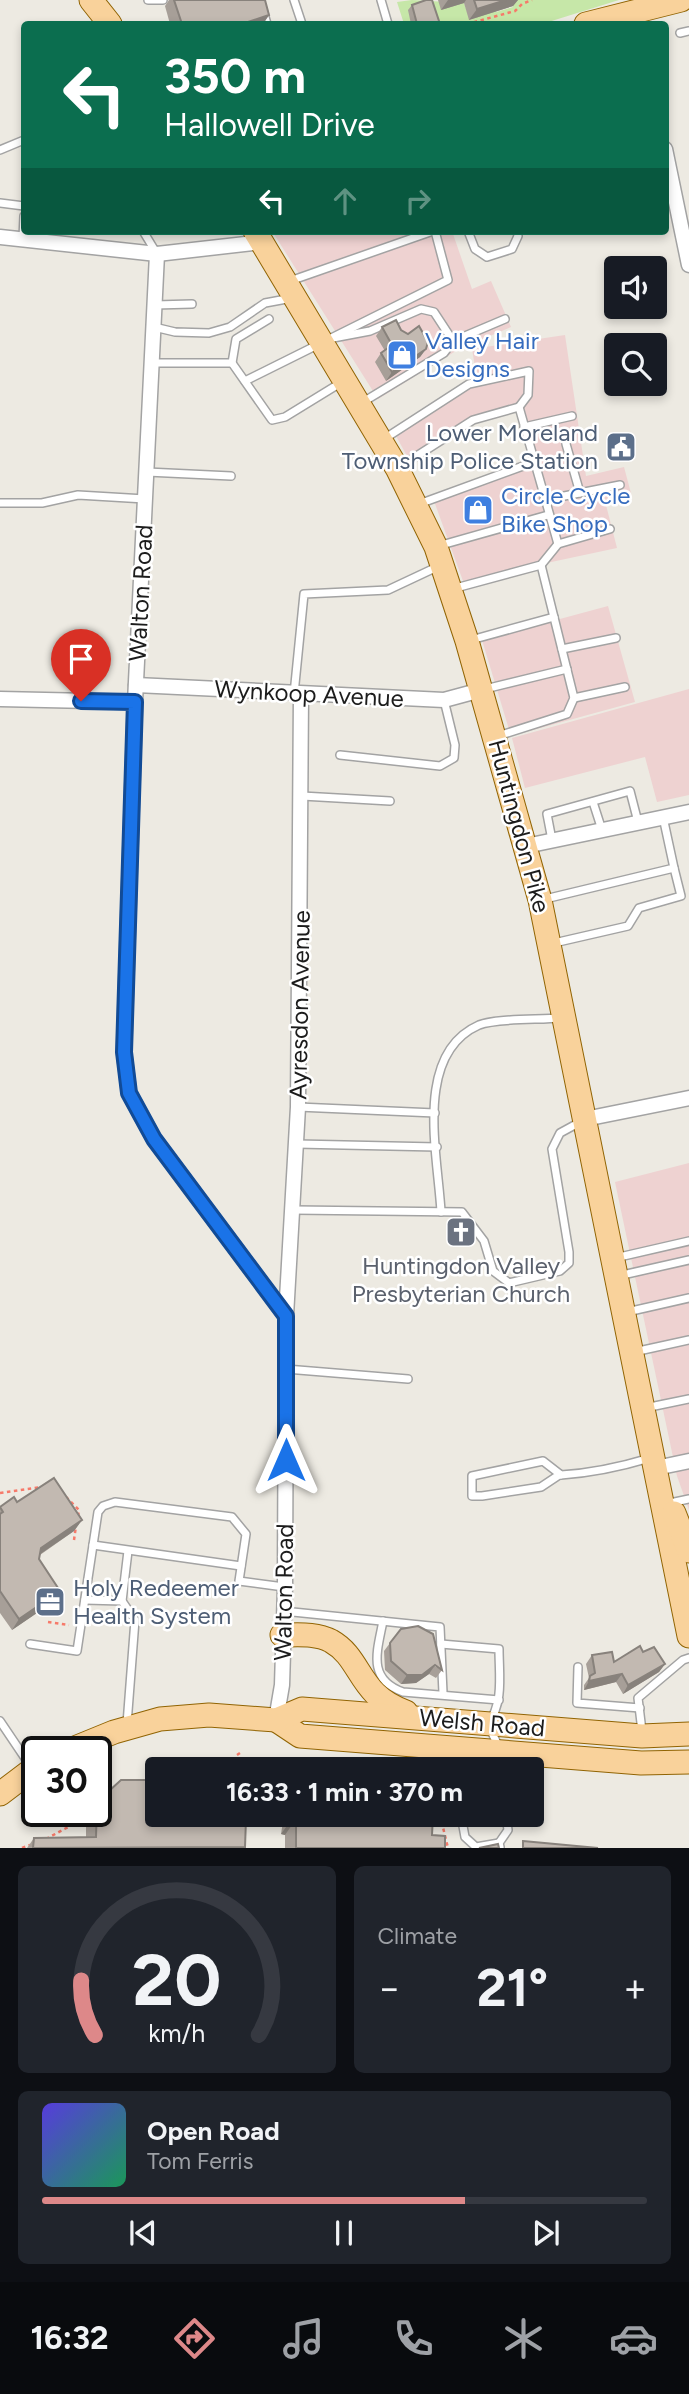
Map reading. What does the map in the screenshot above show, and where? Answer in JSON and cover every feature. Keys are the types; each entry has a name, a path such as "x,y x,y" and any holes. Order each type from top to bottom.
{"main road":[{"path":"91,0 108,21"},
{"path":"599,21 681,0"},
{"name":"Huntingdon Pike","path":"259,237 383,440 438,556 467,641 541,900 626,1313 683,1617 689,1636"},
{"name":"Huntingdon Pike","path":"655,1463 680,1501 689,1551"},
{"path":"282,1635 314,1635 332,1642 344,1653 377,1697 390,1706 425,1718"},
{"name":"Welsh Road","path":"106,1736 160,1719 208,1715 276,1720 302,1709 642,1735 689,1734"},
{"name":"Welsh Road","path":"276,1720 300,1736 444,1757"},
{"name":"Welsh Road","path":"544,1761 689,1762"},
{"path":"0,1794 21,1778"}],"street":[{"path":"669,172 689,265"},
{"path":"0,237 157,254 259,237"},
{"name":"Walton Road","path":"157,254 135,702 124,1052 129,1093 154,1139 286,1316 285,1587 282,1685 276,1720"},
{"name":"Wynkoop Avenue","path":"136,685 444,700 481,690"},
{"name":"Ayresdon Avenue","path":"286,1316 298,1107 302,796 297,694"},
{"path":"0,699 135,702"},
{"path":"526,846 689,812"},
{"path":"585,1119 689,1098"},
{"path":"655,1463 689,1461"}],"lane":[{"path":"148,0 163,0"},
{"path":"260,0 266,21"},
{"path":"294,0 301,21"},
{"path":"381,0 387,21"},
{"path":"680,33 689,31"},
{"path":"0,150 21,141"},
{"path":"0,203 21,206"},
{"path":"145,235 157,254"},
{"path":"154,327 175,332 209,332 230,327 265,303 292,290 424,235"},
{"path":"245,381 447,279 435,235"},
{"path":"470,235 475,249 486,257 512,249 518,235"},
{"path":"155,305 192,304"},
{"path":"322,340 370,331 421,309 434,312 453,341"},
{"path":"269,319 236,339 232,363 272,419 285,417 346,379"},
{"path":"361,404 444,353 453,341 505,319"},
{"path":"152,363 232,363"},
{"path":"383,440 469,384 529,371 528,395 519,407 473,420 397,468"},
{"path":"519,407 558,544"},
{"path":"524,427 572,416"},
{"path":"566,444 580,493"},
{"path":"416,506 534,462"},
{"path":"147,472 231,476"},
{"path":"544,500 620,485"},
{"path":"0,503 42,503 78,495 146,499"},
{"path":"297,694 304,594 388,590 438,556 548,515"},
{"path":"450,590 541,565 558,544 610,529"},
{"path":"496,737 568,714 574,698 541,565"},
{"path":"467,641 554,617"},
{"path":"562,649 616,638"},
{"path":"481,690 567,669"},
{"path":"574,698 625,687"},
{"path":"340,755 440,766 454,758 455,746 444,700"},
{"path":"552,840 547,814 630,791 638,822"},
{"path":"302,796 390,800"},
{"path":"593,802 602,830"},
{"path":"550,944 628,926 639,908 681,896 663,817"},
{"path":"541,900 674,868"},
{"path":"441,1212 434,1091 441,1064 457,1040 481,1024 565,1018"},
{"path":"298,1107 435,1113"},
{"path":"294,1210 462,1212 484,1241 493,1271 509,1283 560,1271 569,1264 569,1252 552,1149 561,1133 585,1119"},
{"path":"297,1144 437,1147"},
{"path":"616,1267 689,1241"},
{"path":"616,1267 689,1260"},
{"path":"626,1313 689,1298"},
{"path":"633,1353 689,1340"},
{"path":"286,1369 408,1379"},
{"path":"644,1408 689,1399"},
{"path":"561,1475 543,1461 472,1476 470,1488 472,1496 482,1496 541,1487 561,1475 655,1463"},
{"path":"30,1644 77,1651 98,1512 103,1506 115,1502 232,1517 246,1534 239,1581 285,1587"},
{"path":"93,1545 241,1566"},
{"path":"127,1728 135,1620 122,1601 128,1551"},
{"path":"85,1600 122,1601"},
{"path":"284,1611 440,1627 443,1693"},
{"path":"383,1621 376,1658 380,1679 403,1692 432,1695 443,1693 499,1700"},
{"path":"441,1644 499,1649 499,1700 497,1712 488,1724 499,1757"},
{"path":"642,1735 638,1698 683,1660 689,1658"},
{"path":"578,1667 577,1703 639,1708"},
{"path":"0,1721 21,1750"},
{"path":"463,1827 465,1837 476,1847 499,1846 508,1827"}],"path":[{"path":"478,21 515,11 532,0"},
{"path":"0,1493 49,1487"},
{"path":"65,1495 79,1510 74,1540"},
{"path":"48,1622 81,1627"},
{"path":"112,1789 120,1788"},
{"path":"22,1848 67,1827"},
{"path":"443,1827 448,1848"}],"shaded area":[{"path":"275,235 453,235 472,289 491,281 511,327 459,349 378,399"},
{"path":"565,335 586,476 624,467 632,497 606,505 617,548 463,581 434,501 537,463 522,407 472,418 408,458 395,434 469,387 478,385 472,349"},
{"path":"608,606 635,702 511,736 482,640"},
{"path":"689,689 689,795 657,802 645,757 525,788 512,738"},
{"path":"689,1163 689,1510 677,1476 615,1182"}],"green space":[{"path":"412,0 464,3 470,20 495,9 496,12 513,7 511,0 619,0 552,21 403,21 397,2"}],"building":[{"path":"174,0 265,0 269,15 251,21 181,21"},
{"path":"432,0 439,21 416,21 412,5"},
{"path":"474,0 506,0 477,9"},
{"name":"Valley Hair Designs","path":"396,320 401,330 408,334 419,326 428,342 426,349 392,372 381,353 392,345 382,327"},
{"path":"54,1478 82,1520 41,1548 39,1559 60,1591 19,1619 0,1591 0,1514 3,1512 0,1507 14,1497 17,1502"},
{"path":"418,1626 433,1634 442,1670 435,1665 422,1675 407,1675 391,1661 390,1643 401,1629"},
{"path":"640,1646 643,1652 654,1647 665,1664 628,1685 622,1674 589,1681 590,1676 595,1673 592,1655 612,1652 614,1662"},
{"path":"121,1780 145,1780 145,1827 246,1827 245,1847 33,1848 34,1838 96,1837 96,1827 112,1827 112,1788"},
{"path":"296,1827 432,1827 432,1835 445,1836 445,1848 296,1848"},
{"path":"523,1841 598,1848 523,1848"},
{"path":"498,1844 499,1848 479,1848"}],"place":[{"name":"Valley Hair Designs","path":"402,355"},
{"name":"Lower Moreland Township Police Station","path":"621,447"},
{"name":"Circle Cycle Bike Shop","path":"478,510"},
{"name":"Huntingdon Valley Presbyterian Church","path":"461,1232"},
{"name":"Holy Redeemer Health System","path":"50,1602"}],"route":[{"path":"81,701 135,702 124,1052 129,1093 154,1139 286,1316 286,1460"}]}
